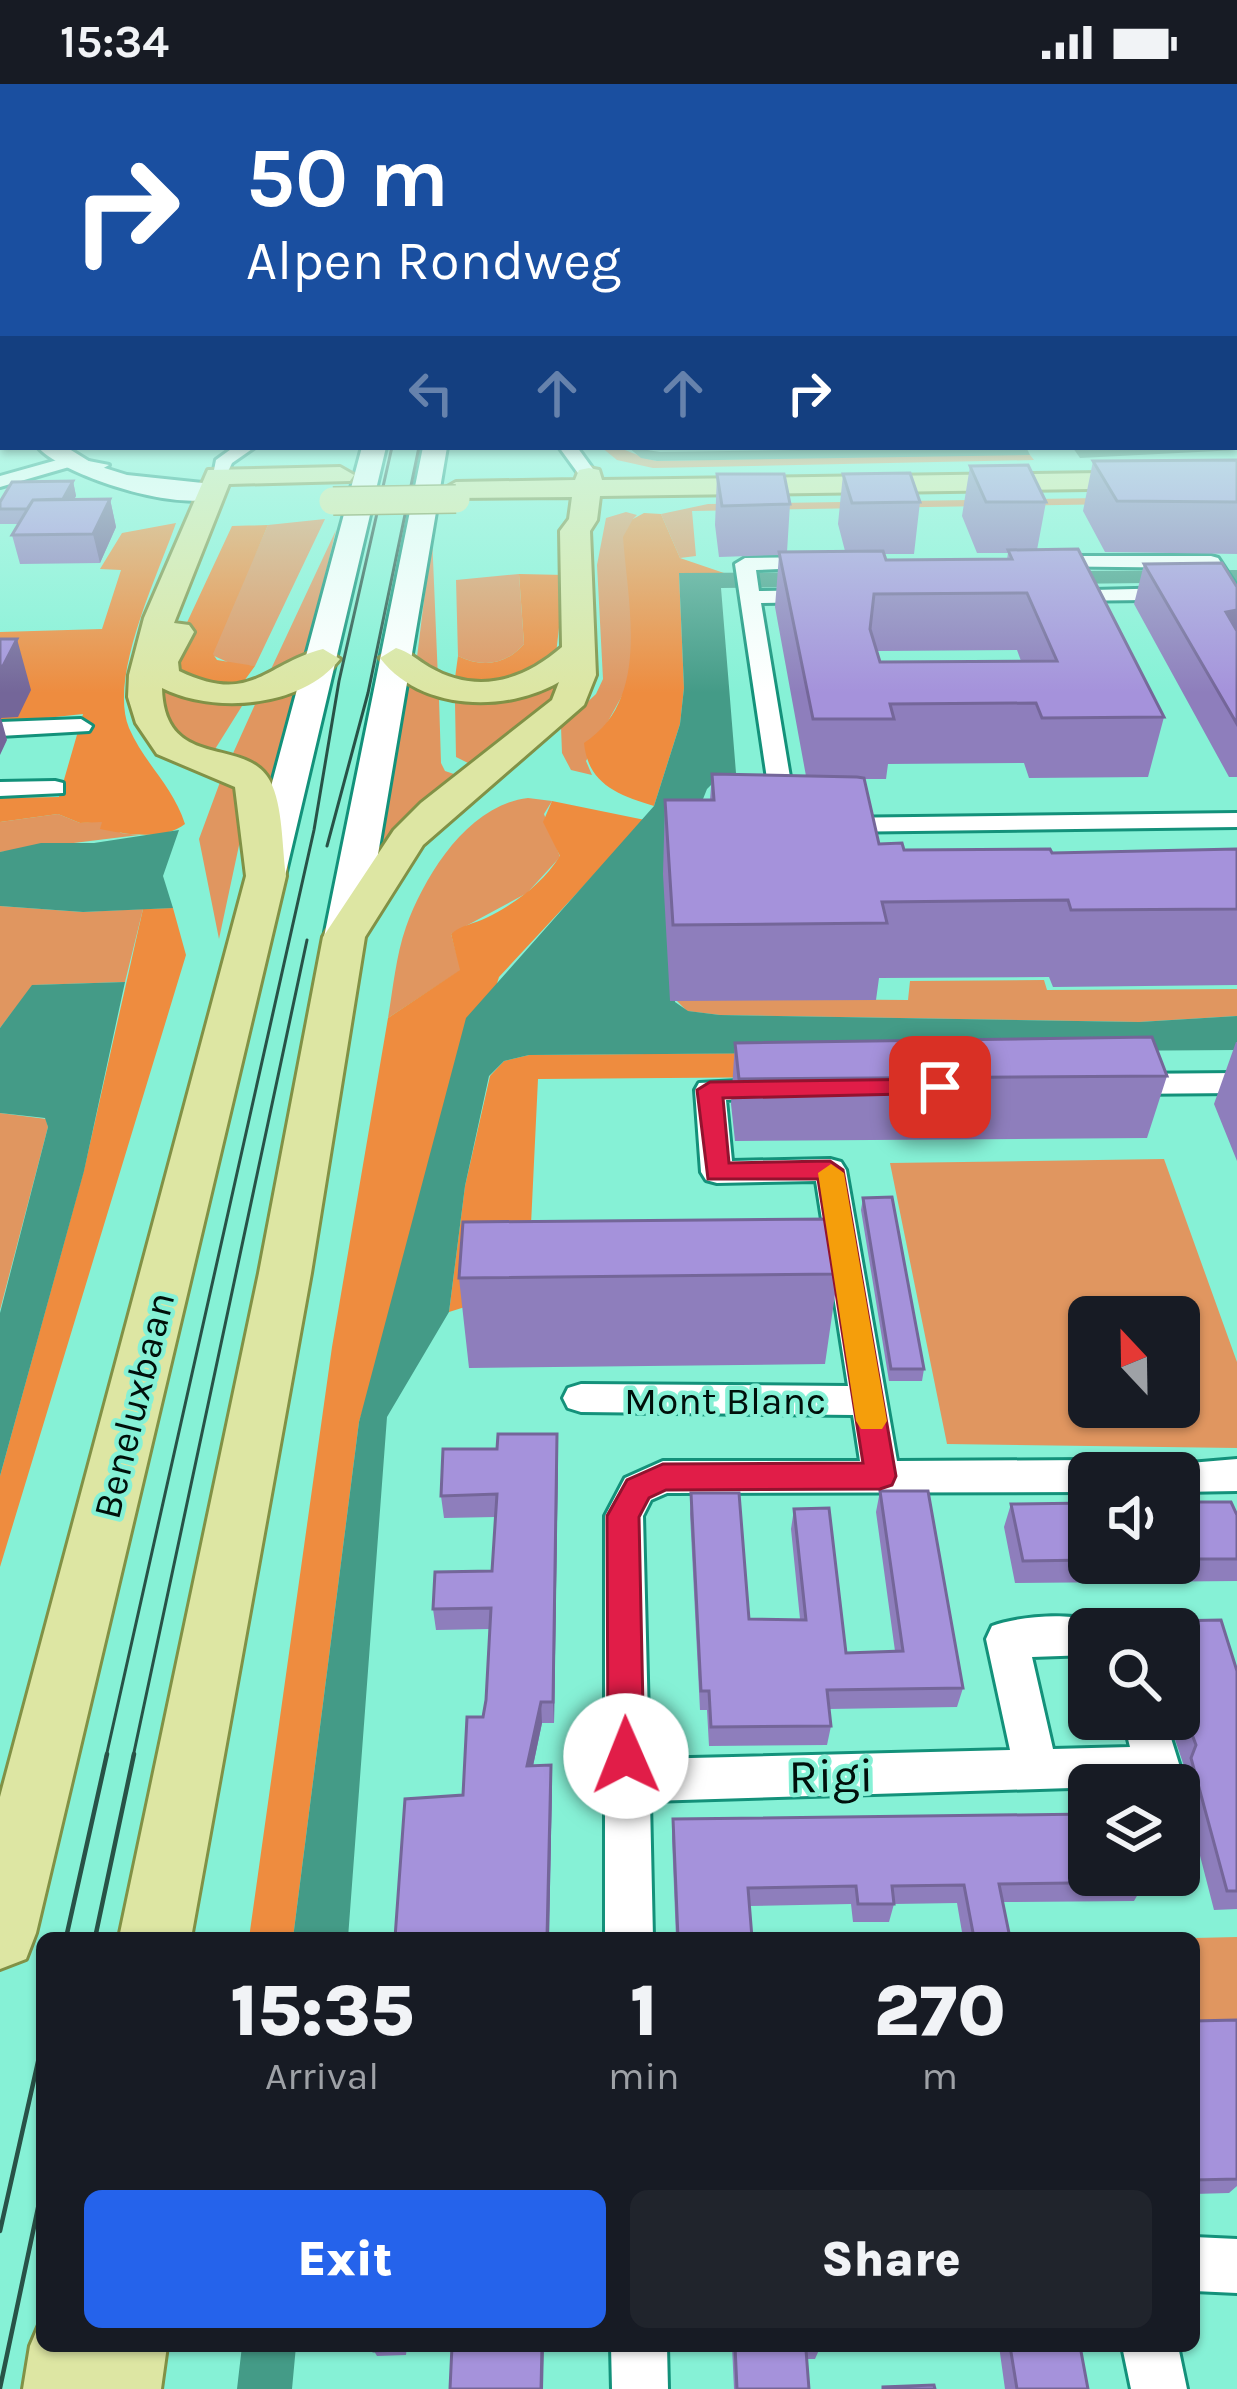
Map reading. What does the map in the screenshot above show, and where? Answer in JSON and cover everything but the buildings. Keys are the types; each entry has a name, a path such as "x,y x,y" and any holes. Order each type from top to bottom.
{"main road":[{"path":"110,478 118,482 240,479 336,489 457,488 542,500 575,484 841,478"},
{"name":"Beneluxbaan","path":"0,1934 367,478"},
{"path":"156,1932 285,1273 430,478"},
{"path":"457,488 513,478"},
{"name":"Beneluxbaan","path":"240,479 167,602 144,694 152,721 169,745 197,759 237,768 254,783 266,876"},
{"path":"240,479 212,562 161,662 163,676 204,693 254,692 282,685 323,658"},
{"path":"575,484 1237,479"},
{"path":"344,937 408,838 434,811 542,729 567,705 578,684 575,484"},
{"path":"396,658 420,679 450,690 498,694 540,683 576,652"},
{"path":"66,2389 72,2352"},
{"path":"118,2389 123,2352"}],"street":[{"path":"1017,562 1210,562 1226,585"},
{"path":"748,580 836,563"},
{"path":"748,580 843,596"},
{"path":"748,580 786,825 1237,820"},
{"path":"1030,595 1226,585"},
{"path":"0,729 81,726"},
{"path":"0,788 55,788"},
{"path":"1086,1085 1237,1083"},
{"name":"Mont Blanc","path":"813,1089 710,1090 717,1172 830,1170 880,1476"},
{"name":"Mont Blanc","path":"581,1399 868,1401"},
{"path":"1200,1476 1237,1475"},
{"path":"629,1932 623,1516 638,1489 663,1477 1068,1476"},
{"path":"1036,1770 1007,1639 1068,1638"},
{"name":"Rigi","path":"627,1780 1158,1767 1150,1740"},
{"path":"1200,2264 1237,2266"},
{"path":"638,2352 640,2389"},
{"path":"1151,2352 1160,2389"}],"shaded area":[{"path":"1237,496 1237,502 692,511 696,556 680,558 661,514 708,504"},
{"path":"626,512 637,515 633,519 631,666 628,685 586,761 592,775 571,770 562,753 561,727 596,694 603,679 597,565 606,518"},
{"path":"644,513 661,514 680,558 724,573 679,573 684,688 680,724 654,806 617,792 598,778 584,743 605,725 627,677 631,621 623,537 633,519"},
{"path":"325,519 255,666 234,665 212,655 268,525"},
{"path":"176,523 130,654 124,707 135,741 185,824 166,833 144,835 100,829 102,822 80,823 58,814 0,822 0,798 59,797 83,714 0,723 0,632 102,629 121,570 100,569 122,533"},
{"path":"268,525 213,654 217,660 255,666 239,688 193,685 169,661 232,526"},
{"path":"336,530 305,658 265,682"},
{"path":"432,535 438,679 417,657"},
{"path":"519,574 524,644 493,662 458,656 456,580"},
{"path":"519,574 565,575 556,654 531,677 454,685 458,656 493,662 524,644"},
{"path":"155,679 247,698 212,754 175,737 161,708"},
{"path":"565,679 557,700 478,768 456,757 455,703 512,701"},
{"path":"406,683 439,699 441,763 445,771 463,777 381,852"},
{"path":"299,685 272,802 230,760 257,700"},
{"path":"223,774 234,779 244,822 219,939 199,839"},
{"path":"528,798 552,801 544,814 560,857 527,893 451,934 461,970 388,1018 406,927 437,865 486,814"},
{"path":"552,801 645,820 499,977 359,1422 294,1932 250,1932 332,1347 388,1018 460,970 451,934 518,899 553,866 560,856 543,822"},
{"path":"58,814 80,823 103,821 121,833 139,835 0,852 0,822"},
{"path":"0,906 83,912 143,909 125,982 33,985 0,1028"},
{"path":"173,908 186,955 0,1567 0,1476 84,1170 143,909"},
{"path":"1044,980 1047,990 1237,989 1237,1016 1139,1022 720,1015 687,1011 674,998 908,1000 910,981"},
{"path":"1153,1050 1160,1074 538,1079 528,1287 449,1312 465,1186 490,1076 504,1061 529,1055"},
{"path":"0,1113 46,1119 48,1127 0,1310"},
{"path":"1164,1159 1237,1362 1237,1448 947,1444 890,1163"},
{"path":"1237,1937 1237,2073 1200,2071 1200,1938"}],"water":[{"path":"1237,570 1237,582 721,588 736,773 720,776 707,789 666,892 675,1002 688,1011 1139,1022 1237,1016 1237,1050 529,1055 504,1061 489,1076 465,1186 449,1312 387,1417 348,1932 294,1932 359,1422 466,1018 654,806 680,724 684,688 679,573"},
{"path":"179,830 163,876 173,908 83,912 0,906 0,852 41,843 94,843"},
{"path":"125,982 84,1171 0,1476 0,1313 48,1127 45,1118 0,1113 0,1028 32,985"},
{"path":"241,2352 295,2352 292,2389 237,2389"}],"tram line":[{"path":"106,1757 314,830 339,681 385,478"},
{"path":"327,846 368,693 413,478"},
{"path":"133,1757 307,940"},
{"path":"67,1932 107,1754"},
{"path":"96,1932 134,1754"},
{"path":"0,2231 36,2071"},
{"path":"0,2388 36,2217"}],"slow traffic":[{"path":"831,1173 871,1421"}],"route":[{"path":"626,1756 623,1516 638,1489 663,1477 880,1476 830,1170 717,1172 710,1090 940,1087"}]}
